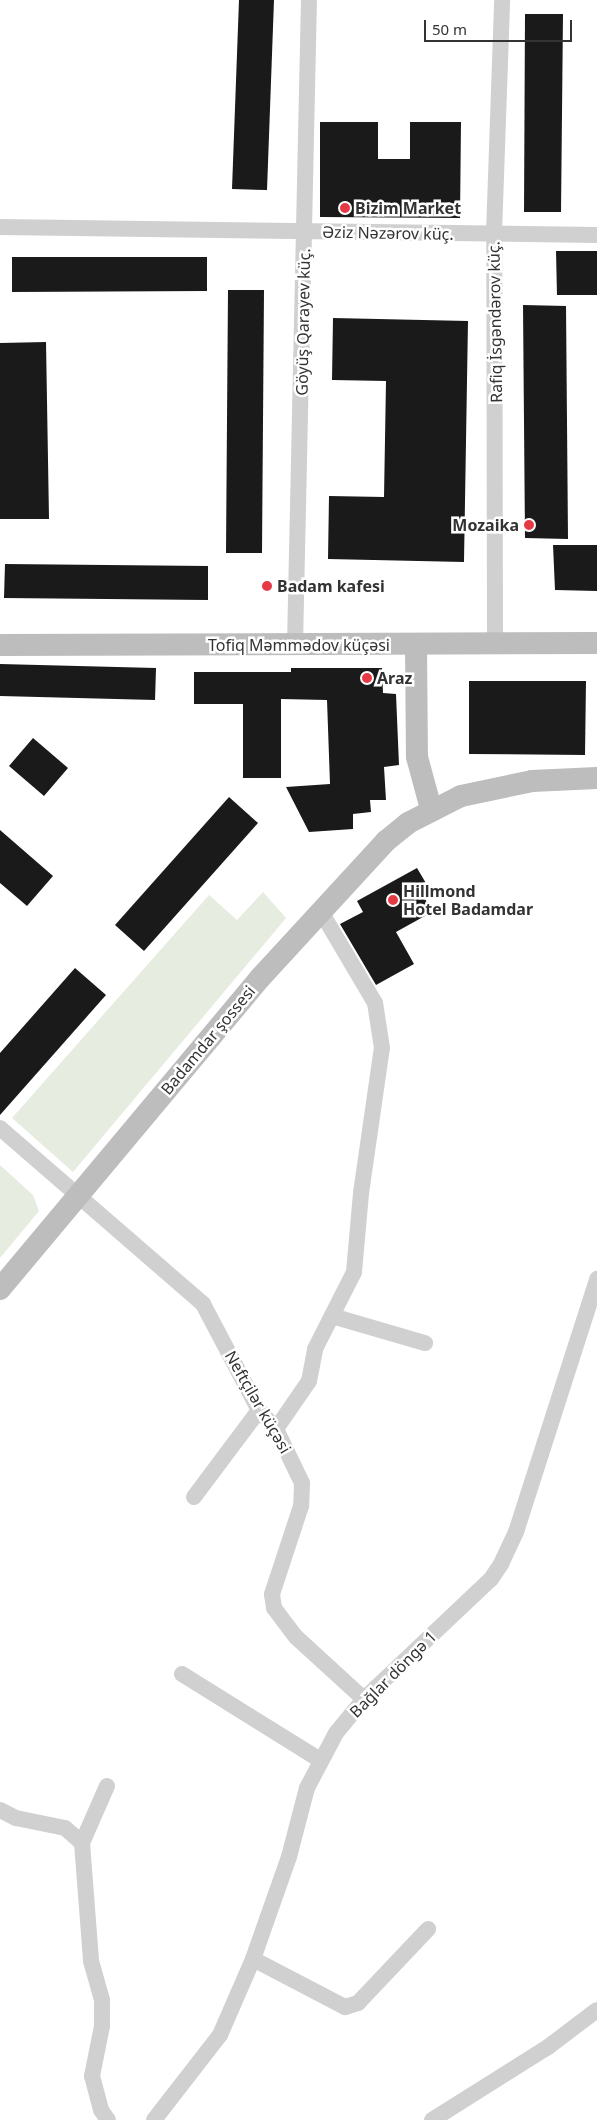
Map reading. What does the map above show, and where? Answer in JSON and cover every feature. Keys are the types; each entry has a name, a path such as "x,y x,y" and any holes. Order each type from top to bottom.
{"main road":[{"name":"Tofiq Məmmədov küçəsi","path":"0,645 416,646 597,643"},
{"path":"416,646 417,757 432,809"},
{"name":"Badamdar şossesi","path":"0,1289 78,1194 320,910 386,841 432,809 485,789 532,781 597,778"},
{"name":"Badamdar şossesi","path":"432,809 531,792 597,790"}],"street":[{"name":"Göyüş Qarayev küç.","path":"295,645 309,0"},
{"name":"Rafiq İsgəndərov küç.","path":"495,644 494,234 502,0"},
{"name":"Əziz Nəzərov küç.","path":"0,227 597,235"},
{"path":"276,1429 309,1381 315,1349 354,1272 362,1184 382,1048 375,1003 320,910"},
{"name":"Neftçilər küçəsi","path":"0,1128 203,1304 259,1410 276,1429 302,1483 301,1506 272,1594 274,1608 296,1638 364,1699"},
{"name":"Bağlar döngə 1","path":"154,2120 220,2035 253,1959 289,1857 307,1788 320,1760 336,1733 364,1699 490,1579 501,1564 516,1532 597,1279"},
{"path":"332,1316 425,1344"},
{"path":"194,1497 259,1410"},
{"path":"182,1674 320,1760"},
{"path":"108,1786 82,1843 91,1961 102,2000 102,2026 92,2076 101,2110 108,2120"},
{"path":"0,1810 16,1818 65,1828 82,1843"},
{"path":"253,1959 345,2007 358,2003 428,1929"},
{"path":"432,2120 548,2047 597,2010"}],"shaded area":[{"path":"263,892 286,918 73,1172 12,1118 209,895 237,920"},
{"path":"0,1165 33,1195 39,1211 0,1258"}],"building":[{"path":"239,0 274,0 267,190 232,189"},
{"path":"525,14 563,14 561,212 524,212"},
{"path":"320,122 378,122 378,159 410,159 410,122 461,122 460,218 320,217"},
{"path":"556,251 597,251 597,295 557,295"},
{"path":"12,257 207,257 207,291 12,292"},
{"path":"228,290 264,290 262,553 226,553"},
{"path":"523,305 566,306 568,539 525,538"},
{"path":"333,318 468,321 464,562 328,559 329,496 384,497 386,381 332,380"},
{"path":"46,342 49,519 0,519 0,343"},
{"path":"553,545 597,545 597,591 555,590"},
{"path":"5,564 208,566 208,600 4,598"},
{"path":"0,664 156,668 155,700 0,696"},
{"path":"291,668 382,668 383,693 396,694 399,765 384,767 386,800 370,800 371,812 353,814 353,829 309,832 286,787 330,784 327,700 281,699 281,778 243,778 243,704 194,704 194,672 291,672"},
{"path":"469,681 586,681 585,755 469,754"},
{"path":"33,738 68,768 44,796 9,766"},
{"path":"229,797 258,823 144,951 115,925"},
{"path":"0,830 53,876 27,906 0,883"},
{"path":"417,868 430,890 422,893 432,912 396,932 414,964 376,985 340,924 363,912 357,901"},
{"path":"75,968 106,995 0,1115 0,1053"}],"place":[{"name":"Bizim Market","path":"345,208"},
{"name":"Mozaika","path":"529,525"},
{"name":"Badam kafesi","path":"267,586"},
{"name":"Araz","path":"367,678"},
{"name":"Hillmond Hotel Badamdar","path":"393,900"}]}
